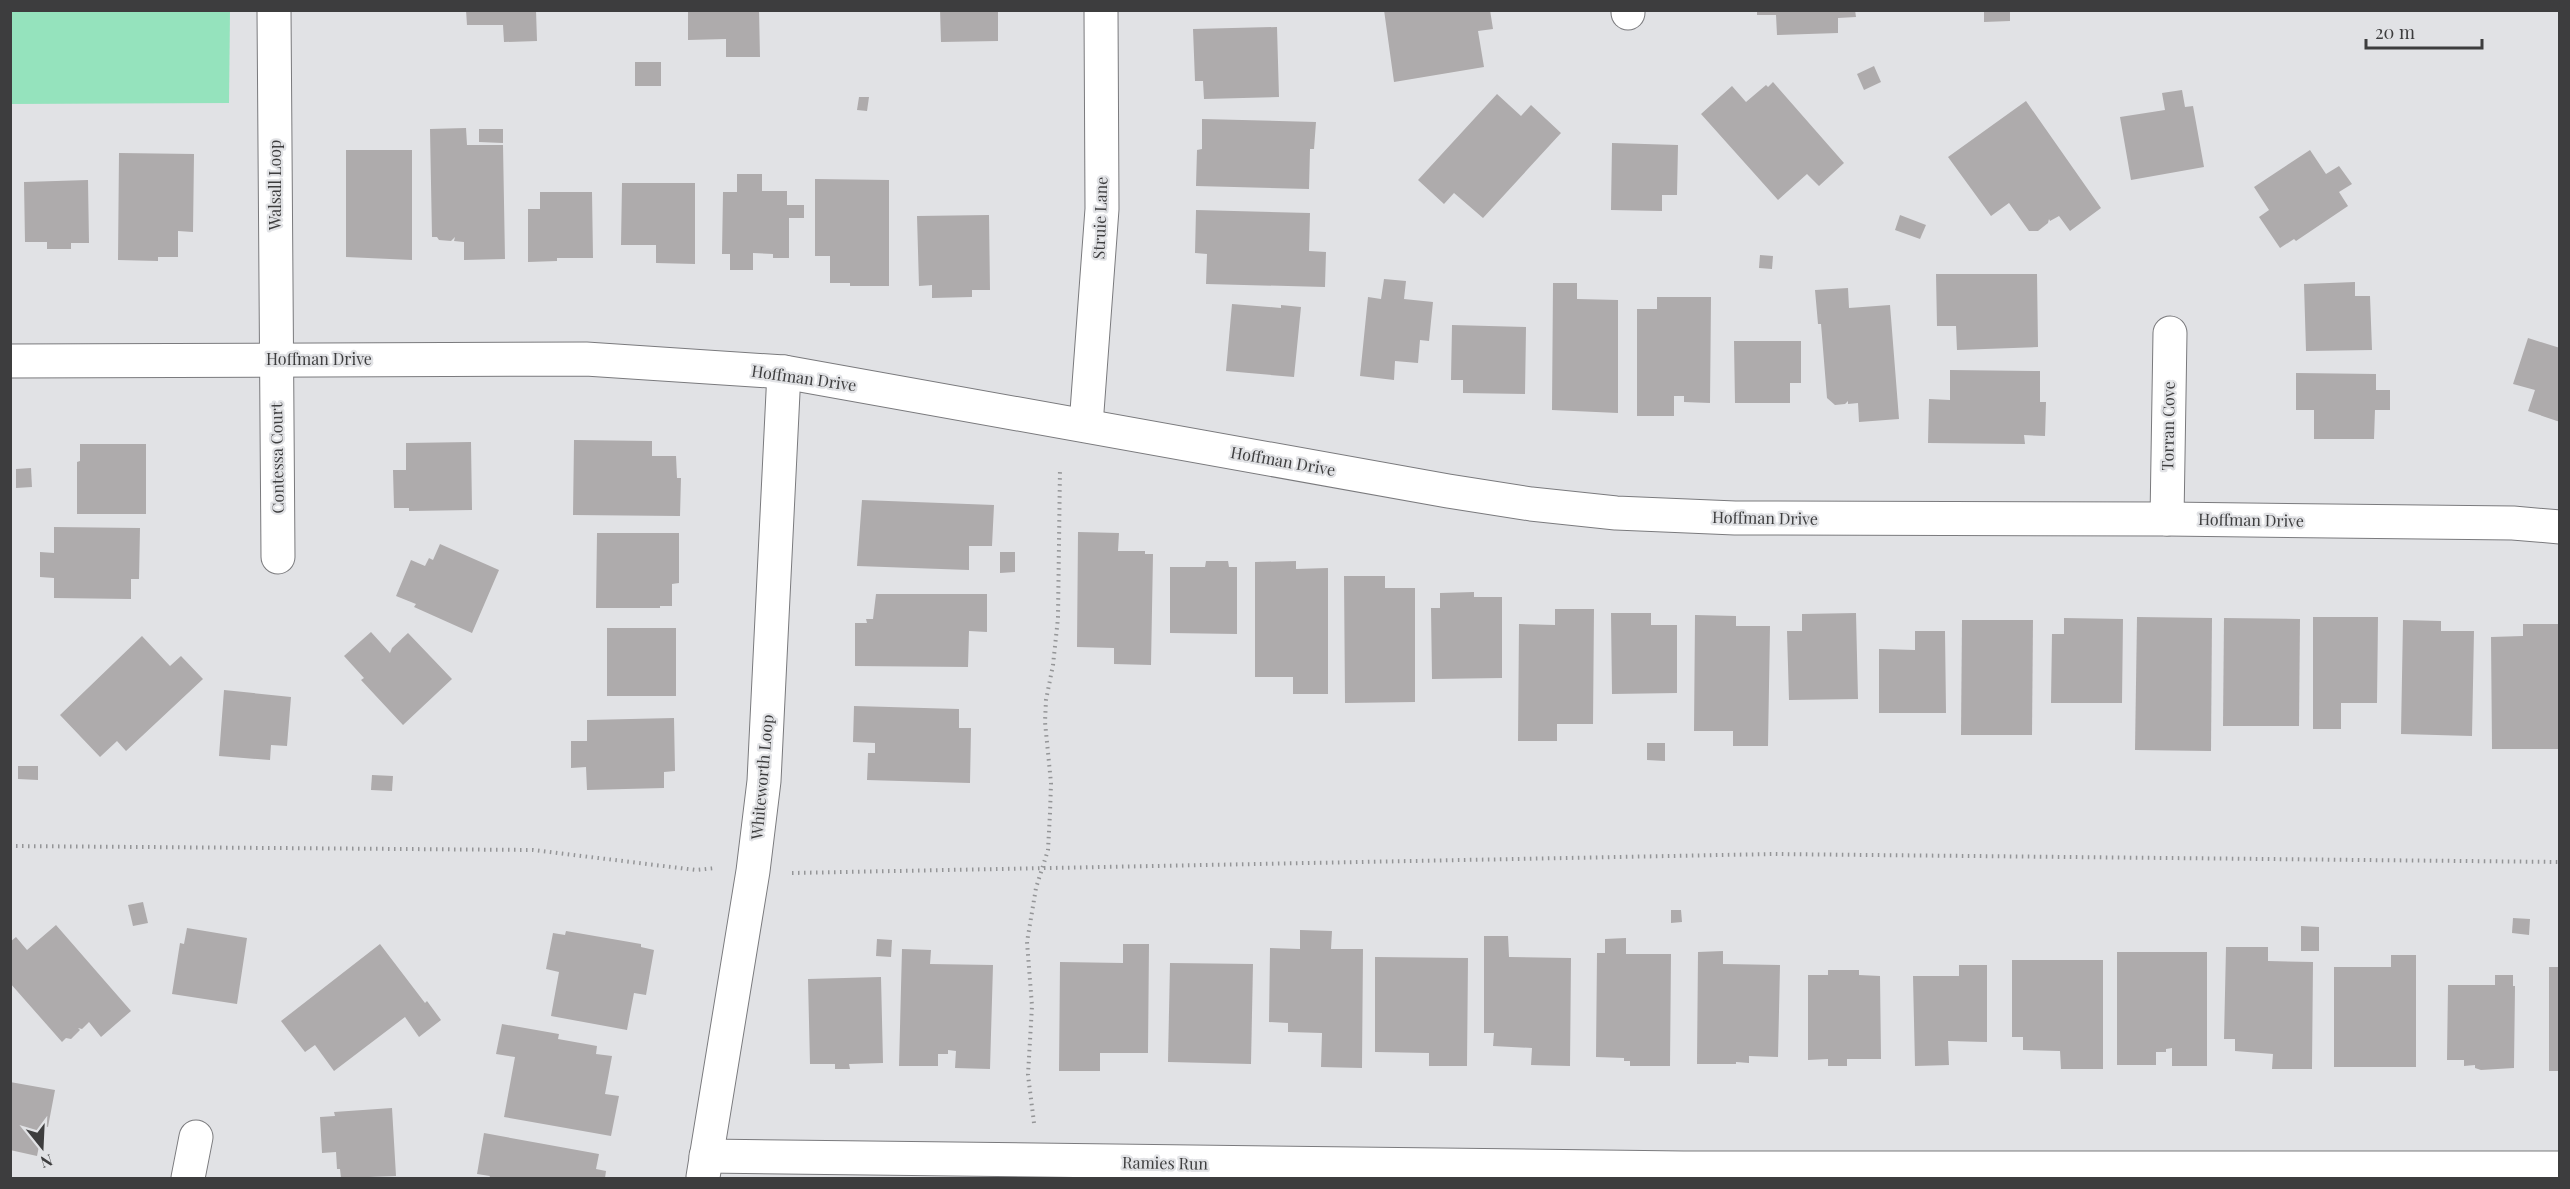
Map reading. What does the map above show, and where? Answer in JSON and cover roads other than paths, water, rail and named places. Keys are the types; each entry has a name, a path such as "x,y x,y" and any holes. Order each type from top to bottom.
{"street":[{"name":"Walsall Loop","path":"274,10 276,358"},
{"name":"Struie Lane","path":"1086,425 1102,210 1101,10"},
{"name":"Torran Cove","path":"2167,519 2170,333"},
{"name":"Hoffman Drive","path":"10,361 276,358 586,359 784,372 1448,491 1531,504 1617,513 1735,519 2167,519 2513,523 2559,527"},
{"name":"Contessa Court","path":"276,358 278,556"},
{"name":"Whiteworth Loop","path":"704,1168 753,871 764,781 784,372"},
{"path":"188,1179 196,1137"},
{"name":"Ramies Run","path":"704,1168 1683,1174 2559,1168"}]}
